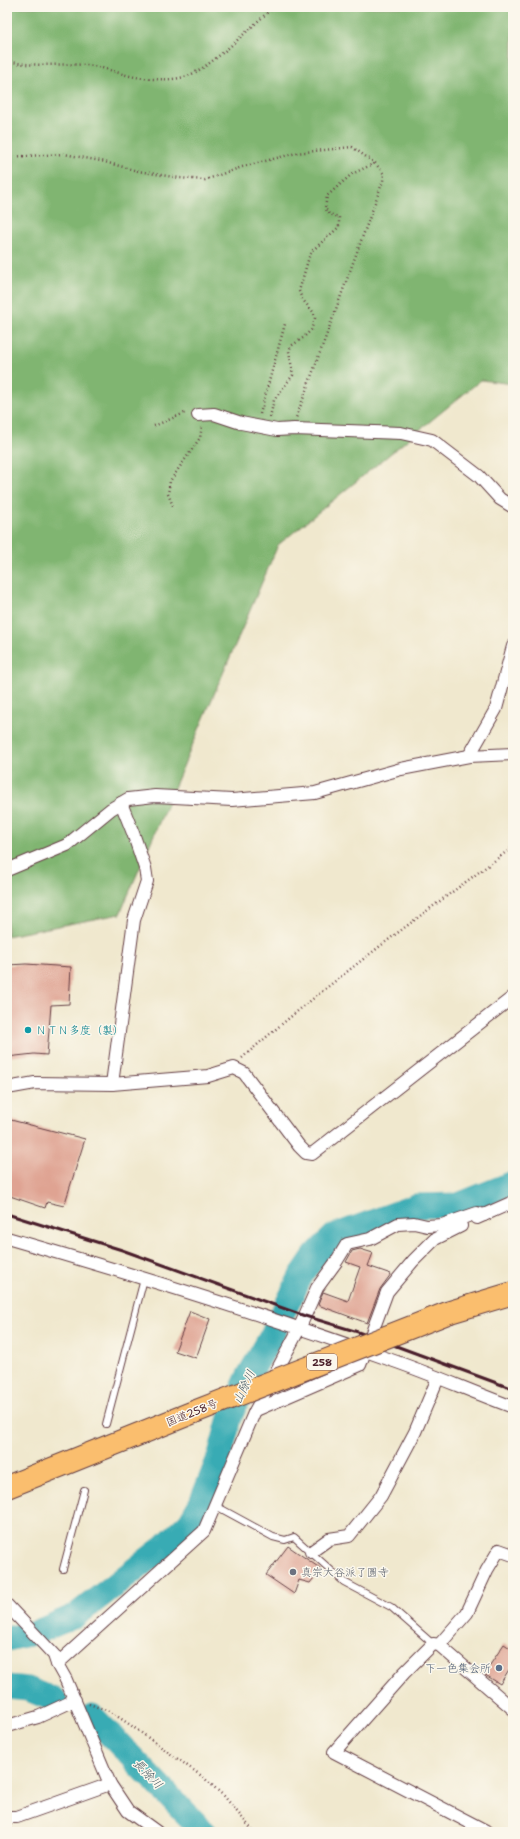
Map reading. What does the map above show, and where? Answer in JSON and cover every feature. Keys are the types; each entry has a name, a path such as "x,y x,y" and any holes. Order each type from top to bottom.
{"highway":[{"name":"国道258号","path":"7,1487 450,1312 513,1293"}],"street":[{"path":"198,415 214,414 241,423 278,430 294,429 401,433 432,440 479,476 500,499 513,507"},
{"path":"470,756 496,709 513,646"},
{"path":"7,870 67,845 120,803 128,799 155,796 232,800 315,793 401,769 470,756 513,754"},
{"path":"112,1084 134,920 147,881 145,868 133,833 120,803"},
{"path":"7,1088 35,1083 112,1084 208,1076 234,1068 244,1073 299,1146 306,1153 312,1154 513,997"},
{"path":"256,1410 360,1365 387,1292 413,1261 435,1239 445,1232 513,1202"},
{"path":"55,1660 204,1531 256,1410 299,1329 317,1288 347,1244 370,1239 398,1224 414,1223 427,1226 442,1225 477,1213 484,1215"},
{"path":"7,1238 106,1266 286,1324 391,1360 513,1407"},
{"path":"312,1552 329,1539 349,1536 381,1496 415,1432 438,1378"},
{"path":"488,1832 334,1752 404,1673 436,1645 467,1613 487,1570 499,1550 513,1556"},
{"path":"7,1605 55,1660 75,1700 110,1784 128,1812 157,1832"},
{"path":"436,1645 513,1709"},
{"path":"7,1726 38,1717 75,1700"},
{"path":"7,1818 17,1817 110,1784"}],"lane":[{"path":"106,1424 144,1279"},
{"path":"63,1569 84,1490"},
{"path":"216,1506 273,1537 285,1540 294,1537 344,1582 391,1607 436,1645"}],"path":[{"path":"7,60 27,64 64,63 88,65 134,77 152,79 183,78 194,74 210,62 274,7"},
{"path":"7,157 64,154 101,161 138,171 179,178 205,180 242,167 296,154 338,147 352,147 375,163 384,174 383,181 297,414 294,429"},
{"path":"263,428 274,400 293,375 289,350 291,346 303,338 311,330 315,318 314,313 302,299 300,291 309,256 313,250 339,227 339,218 330,214 324,208 327,196 352,174 375,163"},
{"path":"263,428 285,324"},
{"path":"154,426 193,410 203,419 200,438 170,481 168,494 173,506"},
{"path":"234,1068 238,1061 265,1037 406,926 513,847"},
{"path":"75,1700 97,1706 108,1712 198,1774 224,1796 254,1832"}],"green space":[{"path":"7,7 513,7 513,384 481,380 278,545 120,914 7,936"}],"building":[{"name":"ＮＴＮ多度（製）","path":"26,964 71,967 69,1004 51,1005 47,1055 34,1054 7,1057 7,965"},
{"path":"7,1119 85,1139 64,1206 47,1202 45,1208 7,1195"},
{"path":"360,1249 373,1253 368,1266 391,1274 380,1289 367,1323 318,1305 323,1292 348,1301 360,1267 346,1262 352,1251"},
{"path":"190,1311 210,1319 196,1358 175,1351"},
{"name":"真宗大谷派了圓寺","path":"288,1546 321,1569 310,1583 299,1580 294,1594 266,1575"},
{"name":"下一色集会所","path":"504,1644 513,1650 513,1663 500,1684 484,1674"}],"waterway":[{"name":"山除川","path":"7,1639 37,1632 75,1616 165,1546 190,1522 201,1503 219,1458 231,1414 248,1377 271,1337 301,1276 316,1254 334,1236 416,1206 458,1205 513,1183"},
{"name":"長除川","path":"7,1687 28,1689 55,1700"},
{"name":"長除川","path":"92,1716 204,1832"}],"railway":[{"path":"7,1214 122,1250 305,1316 358,1332 513,1389"}],"place":[{"name":"ＮＴＮ多度（製）","path":"28,1030"},
{"name":"真宗大谷派了圓寺","path":"293,1572"},
{"name":"下一色集会所","path":"499,1668"}]}
